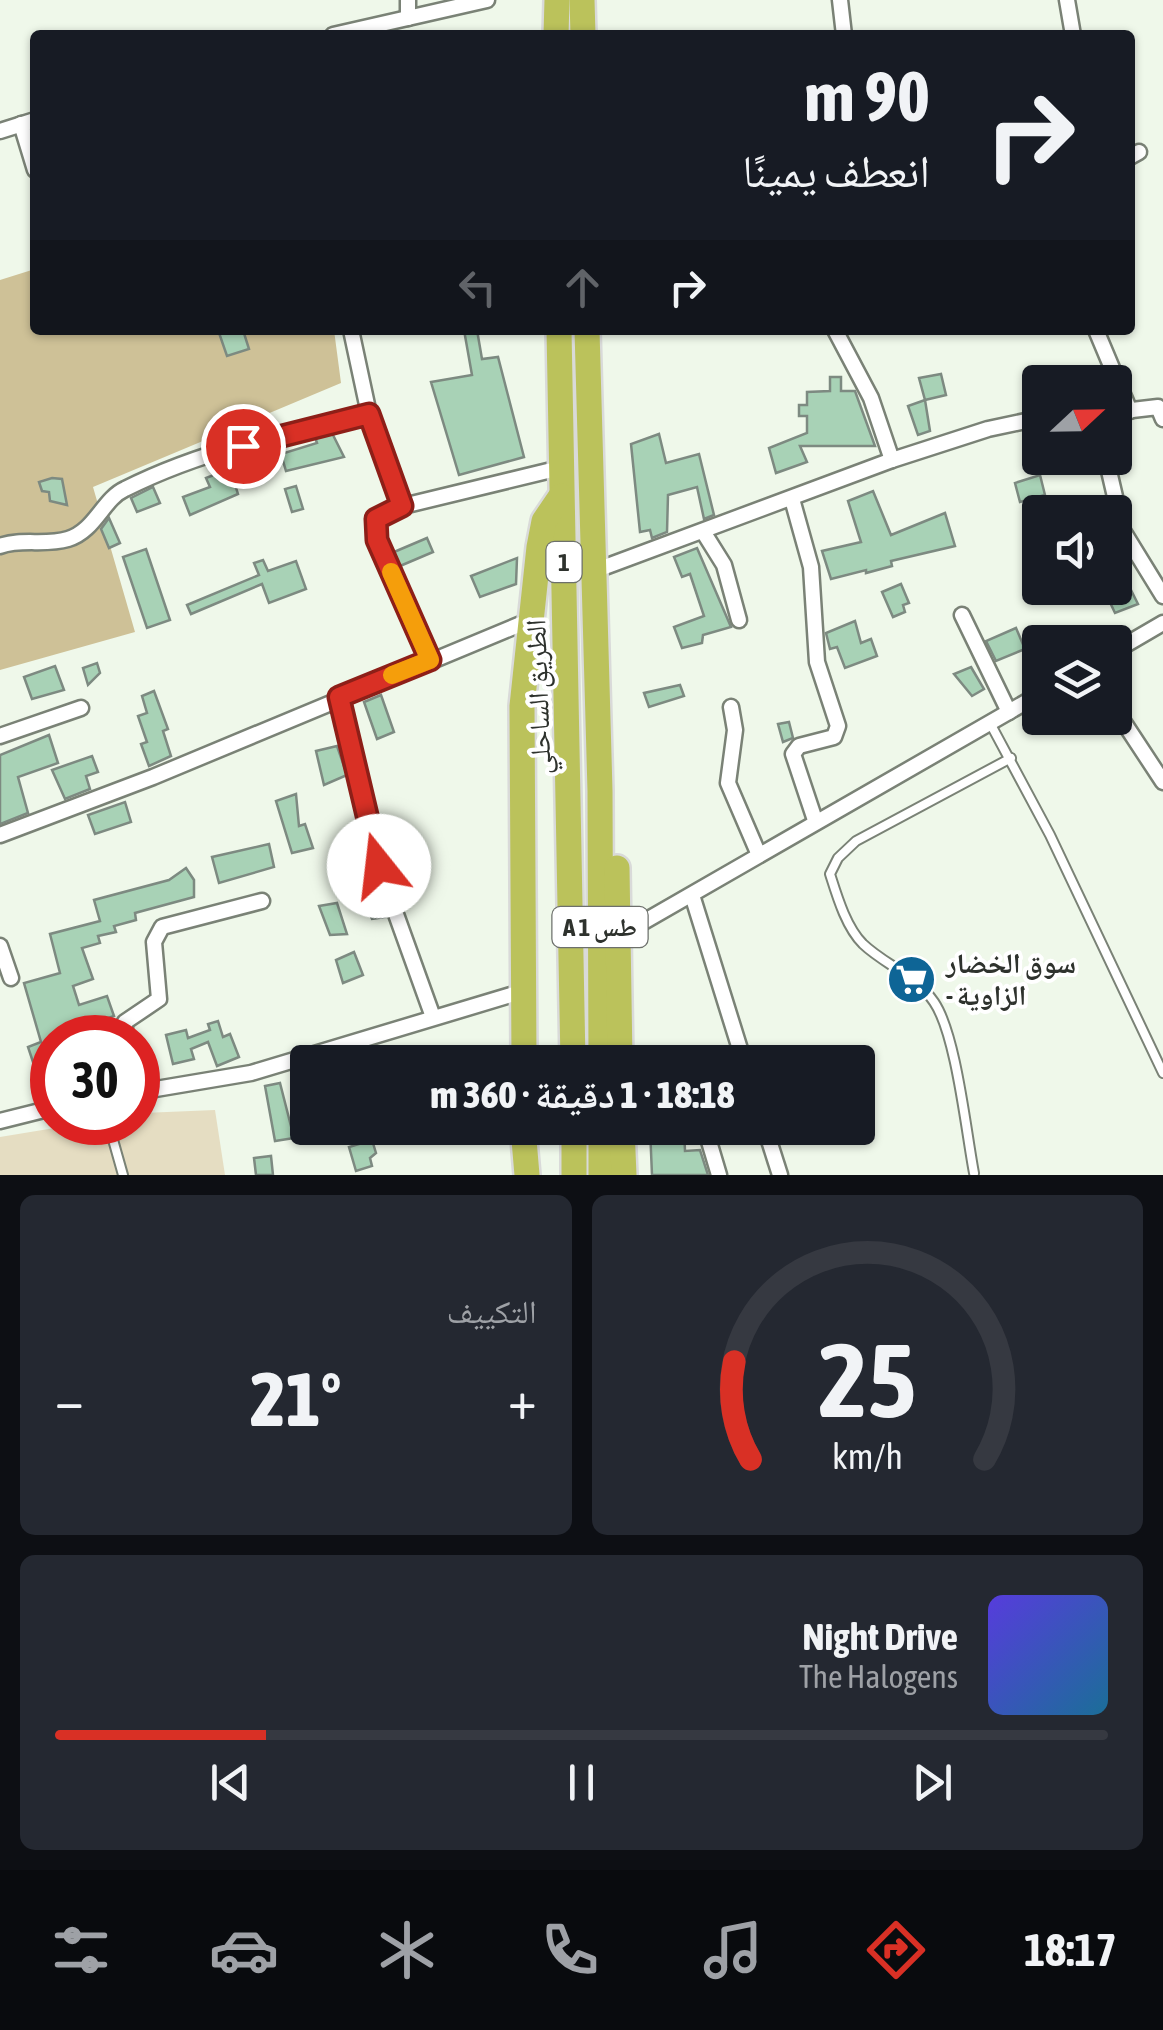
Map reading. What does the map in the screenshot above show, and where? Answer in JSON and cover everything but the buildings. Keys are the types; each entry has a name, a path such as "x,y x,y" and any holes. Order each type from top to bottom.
{"highway":[{"path":"582,0 583,30"},
{"path":"549,1 556,30"},
{"name":"الطريق الساحلي","path":"560,335 573,1045"},
{"name":"A 1 طس","path":"587,335 600,790 601,1045"},
{"path":"524,1045 520,790 528,621 544,521 561,496"},
{"path":"597,658 612,727 620,1045"},
{"path":"525,1145 527,1175"},
{"path":"574,1145 574,1175"},
{"path":"601,1145 601,1175"},
{"path":"623,1145 624,1175"}],"street":[{"path":"408,0 408,18"},
{"path":"355,30 487,0"},
{"path":"840,0 843,30"},
{"path":"1067,0 1072,30"},
{"path":"0,131 28,122"},
{"path":"352,335 369,414 402,506"},
{"path":"838,335 871,398 892,460"},
{"path":"1098,335 1107,365"},
{"path":"1132,411 1161,411"},
{"path":"0,546 14,541 66,540 101,515 120,490 180,465 369,414"},
{"path":"594,571 704,534 892,460 1022,422"},
{"path":"430,660 377,540 376,519 402,506 560,468"},
{"path":"1109,475 1118,520 1163,596"},
{"path":"792,500 812,568 817,662 838,726 834,736 800,746 793,754 814,820"},
{"path":"704,534 724,565 739,620"},
{"path":"962,614 1009,712"},
{"path":"0,834 154,777 528,621"},
{"path":"1132,641 1163,623"},
{"path":"339,697 379,866 432,1017"},
{"path":"619,936 814,820 1022,704"},
{"path":"731,707 735,730 728,782 759,855"},
{"path":"0,736 81,708"},
{"path":"1132,735 1163,782"},
{"path":"692,896 739,1045"},
{"path":"135,1015 159,998 154,942 162,927 262,901"},
{"path":"0,946 11,978"},
{"path":"160,1087 251,1074 524,991"},
{"path":"0,1121 30,1114"},
{"path":"710,1145 719,1175"},
{"path":"770,1145 780,1175"}],"lane":[{"path":"989,721 1011,758 1163,1073"},
{"path":"974,1174 948,1040 936,1003 914,979 861,942 830,874 838,858 856,841 1011,758"},
{"path":"115,1145 123,1175"}],"shaded area":[{"path":"30,271 30,335 335,335 341,383 93,487 135,632 0,670 0,280"},
{"path":"215,1110 225,1175 0,1175 0,1137 30,1132 30,1145 160,1145 160,1112"}],"slow traffic":[{"path":"391,572 430,660 392,675"}],"place":[{"name":"سوق الخضار - الزاوية","path":"911,979"}],"route":[{"path":"243,446 369,414 402,506 376,519 375,530 430,660 339,697 379,866"}]}
